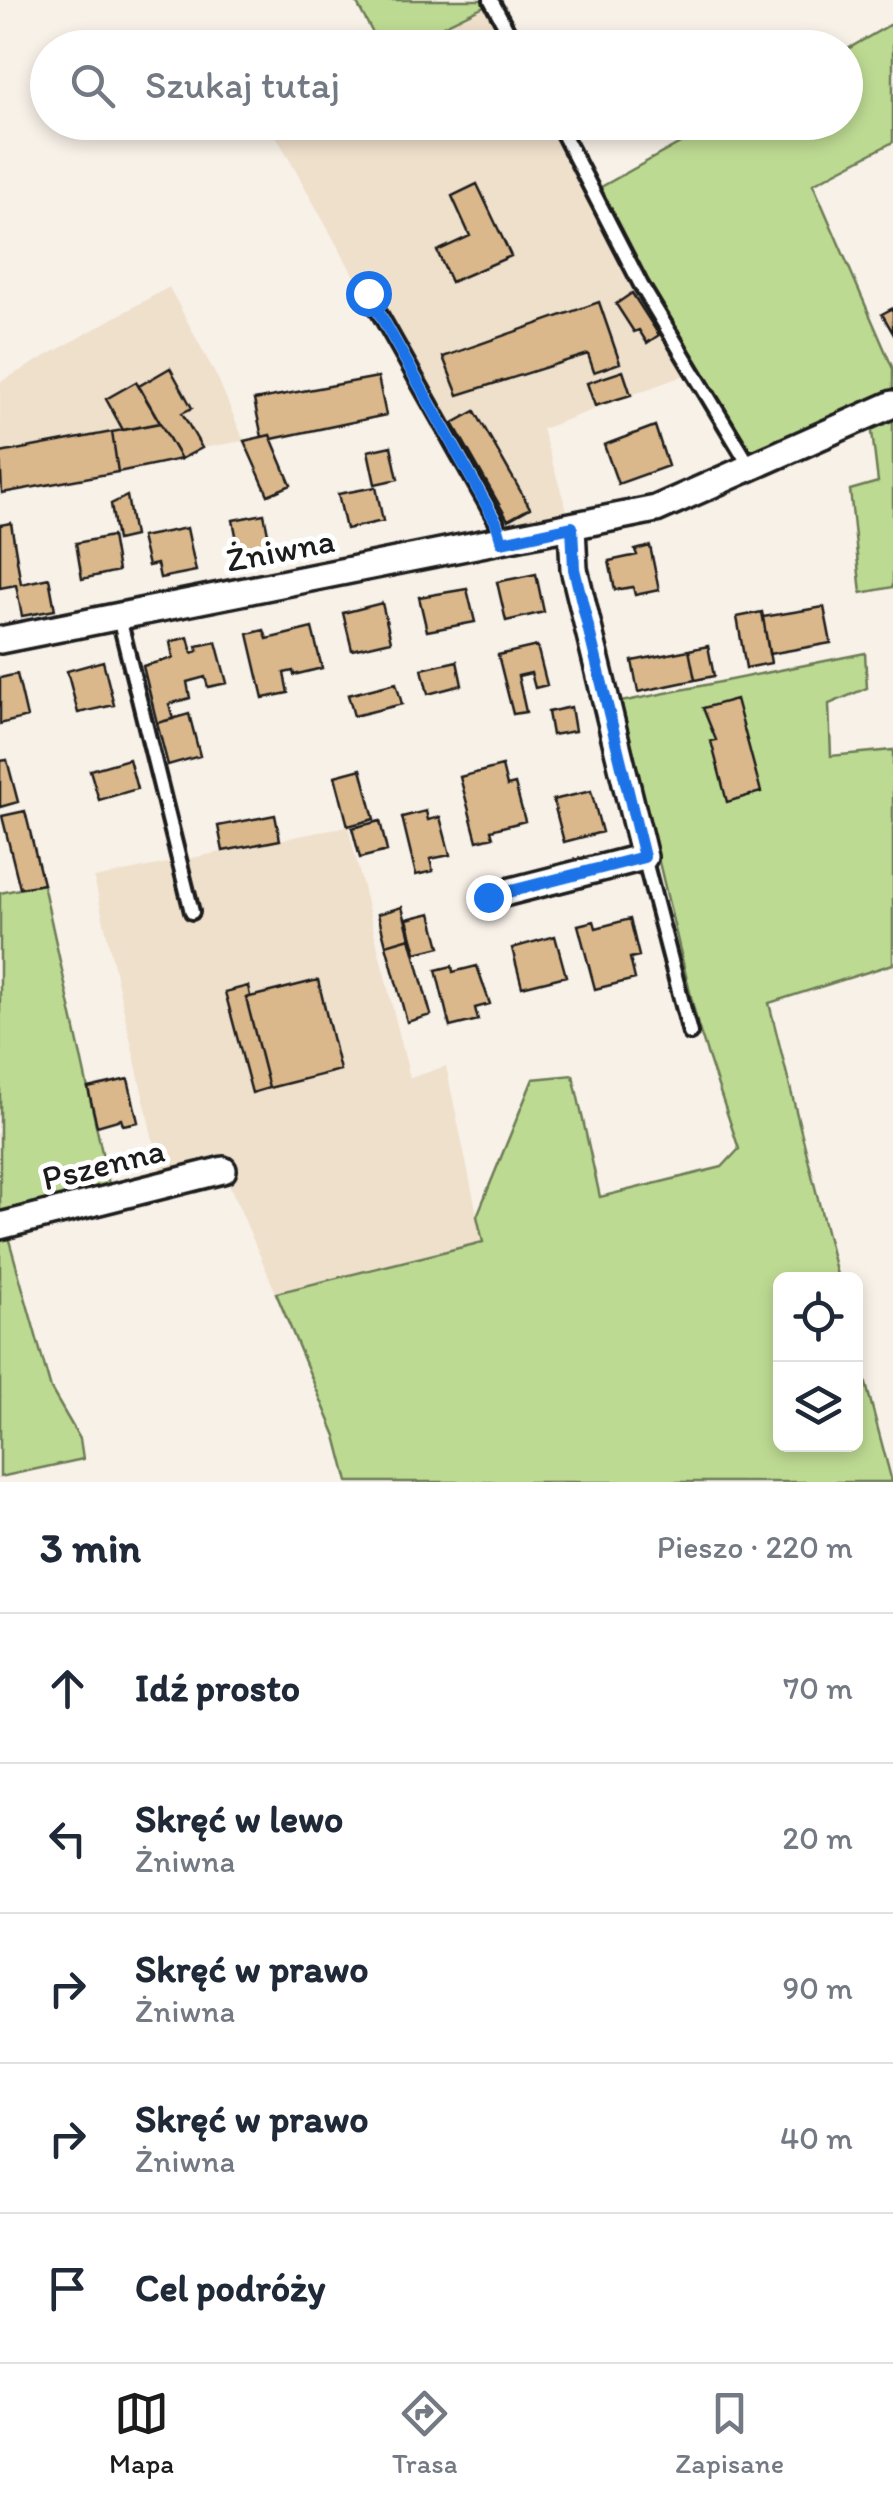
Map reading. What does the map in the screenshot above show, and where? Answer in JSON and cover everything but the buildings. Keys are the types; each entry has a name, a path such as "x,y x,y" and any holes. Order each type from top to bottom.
{"street":[{"name":"Żniwna","path":"0,640 656,510 893,404"},
{"path":"488,897 644,857 574,569 572,527"},
{"name":"Pszenna","path":"0,1226 223,1170"}],"lane":[{"path":"491,0 507,30"},
{"path":"566,140 640,285 752,470"},
{"path":"368,293 496,522 502,542"},
{"path":"119,618 192,912"},
{"path":"644,857 690,1033"}],"shaded area":[{"path":"492,2 507,30 436,30"},
{"path":"278,140 566,140 693,372 542,429 572,527 502,542"},
{"path":"169,287 219,381 244,441 202,448 180,459 0,493 0,382"},
{"path":"348,826 410,1078 446,1066 483,1242 276,1293 223,1170 163,1185 94,878"}],"green space":[{"path":"355,0 492,2 435,30 371,30"},
{"path":"893,23 893,142 813,184 893,369 893,587 861,593 850,490 878,482 870,415 752,470 594,191 686,140 863,140 863,40"},
{"path":"865,653 867,688 829,704 831,756 893,750 893,964 769,1003 836,1272 773,1272 773,1452 863,1452 863,1372 892,1482 348,1482 336,1436 276,1293 483,1242 477,1216 533,1079 573,1075 600,1197 722,1167 739,1149 698,1026 621,702"},
{"path":"43,884 112,1198 14,1223 9,1240 51,1389 80,1439 83,1459 0,1477 0,893"}],"route":[{"path":"368,293 496,522 502,542 572,527 574,569 644,857 488,897"}]}
